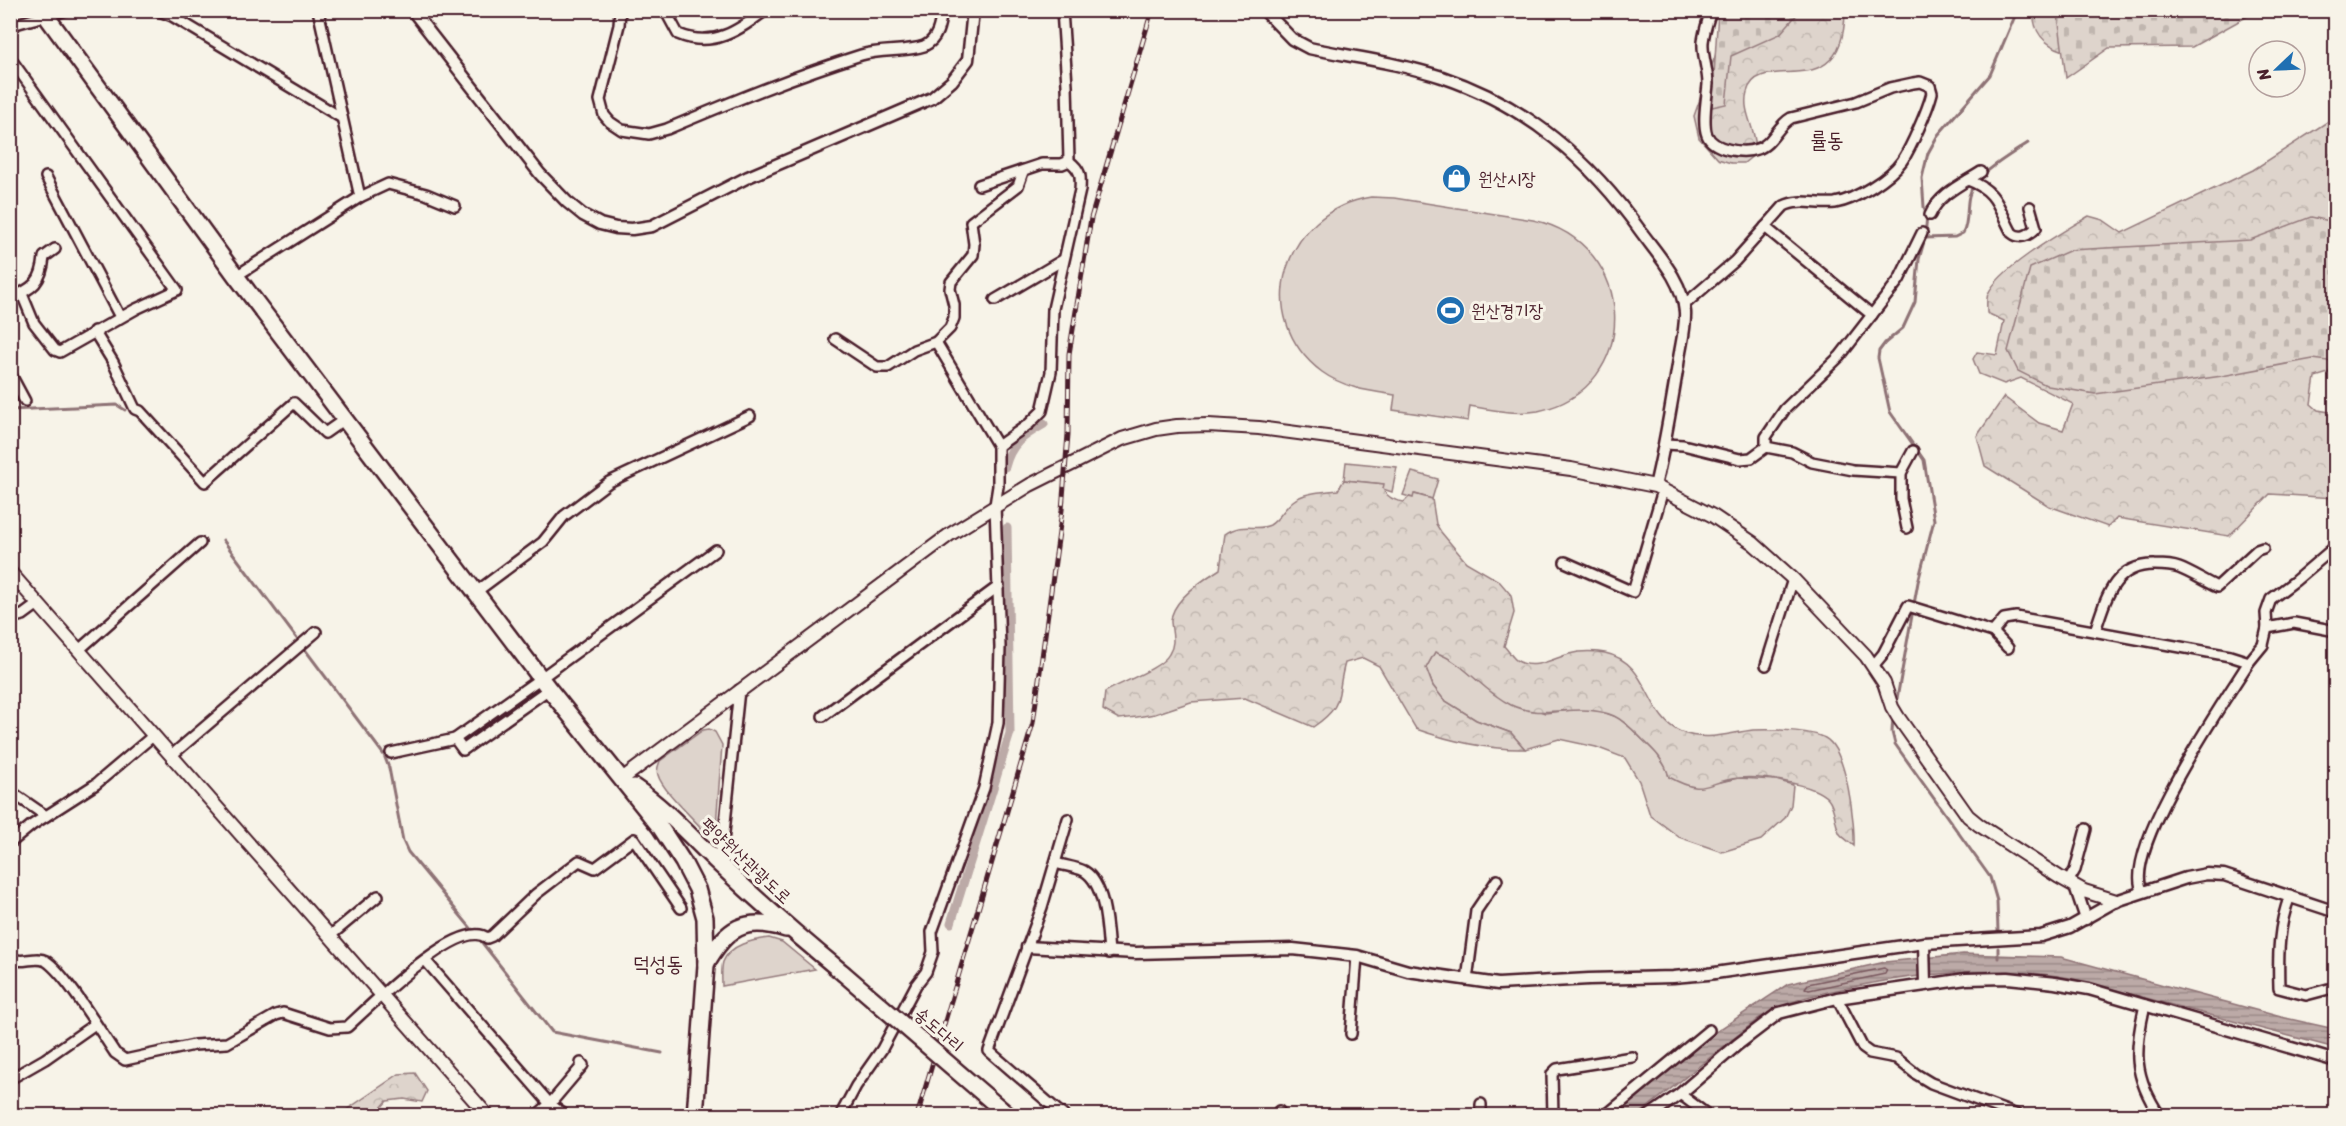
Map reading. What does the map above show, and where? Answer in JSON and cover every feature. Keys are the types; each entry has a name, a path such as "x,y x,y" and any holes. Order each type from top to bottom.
{"highway":[{"path":"44,14 236,276 545,684 660,827 683,862 697,889 705,918 706,965 696,1116"},
{"name":"평양원산관광도로","path":"622,779 656,802 792,931 843,973"},
{"path":"706,965 718,942 731,932 767,923 792,931"},
{"name":"송도다리","path":"843,973 1009,1116"}],"main road":[{"path":"622,779 949,535 1030,485 1122,440 1156,429 1177,426 1259,428 1570,469 1659,488 1713,516 1753,543 1793,579 1874,666 1884,683 1895,712 1968,816 2071,884 2116,901"},
{"path":"10,572 488,1116"}],"street":[{"path":"10,26 44,14 66,10"},
{"path":"158,10 172,16 342,118"},
{"path":"318,10 360,197"},
{"path":"412,10 540,174 567,202 583,215 600,224 632,229 652,226 748,177 932,98 952,81 968,60 973,10"},
{"path":"620,10 619,25 600,100 604,115 610,123 622,130 649,134 667,129 801,74 876,50 923,46 932,40 938,31 942,10"},
{"path":"665,10 678,34 698,41 720,38 736,32 766,10"},
{"path":"1062,10 1069,161"},
{"path":"1264,10 1292,39 1309,48 1440,76 1492,97 1537,125 1575,154 1620,201 1667,266 1684,305 1683,330 1659,488 1633,592 1565,562"},
{"path":"1684,305 1734,261 1790,202 1814,204 1844,201 1890,174 1902,161 1930,100 1931,88 1926,84 1913,83 1890,88 1856,102 1791,118 1766,145 1757,150 1736,151 1722,147 1712,142 1706,131 1708,80 1703,41 1711,10"},
{"path":"10,58 177,290 120,318 60,352 55,350 34,323 22,294"},
{"path":"979,185 1042,164 1062,164 1069,161"},
{"path":"998,446 1029,424 1042,411 1051,372 1053,309 1080,190 1081,176 1078,168 1069,161"},
{"path":"835,339 877,367 888,367 914,350 936,342 950,328 954,318 951,282 973,255 971,222 1018,186 1023,172"},
{"path":"1930,215 1938,202 1973,182 1981,172"},
{"path":"46,177 120,318"},
{"path":"1973,182 1994,197 2016,236 2027,235 2036,228 2030,207"},
{"path":"236,276 360,197 388,184 426,194 455,206"},
{"path":"1766,227 1872,315"},
{"path":"1766,447 1766,437 1785,409 1840,356 1899,280 1922,234"},
{"path":"10,298 22,294 38,282 43,271 44,257 55,249"},
{"path":"995,300 1063,260"},
{"path":"94,332 135,409 140,411 205,482 294,403 325,433 345,419"},
{"path":"840,1116 856,1086 882,1049 916,985 926,972 933,952 932,932 984,788 998,723 1000,657 995,506 998,486 998,446 936,342"},
{"path":"10,373 25,401"},
{"path":"476,592 543,542 564,516 609,482 750,416"},
{"path":"1665,444 1683,445 1740,459 1751,458 1766,447 1792,452 1812,462 1853,470 1901,473"},
{"path":"1907,528 1901,499 1901,473 1913,451"},
{"path":"80,649 200,543"},
{"path":"2144,892 2138,877 2140,862 2154,826 2176,780 2249,662 2263,645 2267,628 2266,613 2271,599 2336,546"},
{"path":"2095,631 2114,585 2133,567 2150,565 2176,567 2217,587 2257,550 2263,548"},
{"path":"455,739 463,750 716,550"},
{"path":"1766,665 1793,579"},
{"path":"823,716 999,586"},
{"path":"10,618 23,615 38,604"},
{"path":"1874,666 1883,654 1908,606 1993,632 2008,648"},
{"path":"1993,632 2004,619 2016,617 2249,662"},
{"path":"2267,628 2294,623 2336,631"},
{"path":"172,754 316,632"},
{"path":"391,753 455,739 545,684"},
{"path":"716,861 723,842 739,690"},
{"path":"10,843 32,825 96,784 154,735"},
{"path":"10,791 46,816"},
{"path":"1064,1116 989,1051 1056,863 1068,819"},
{"path":"2086,830 2071,884 2086,919"},
{"path":"10,958 29,962 36,958 45,960 60,974 116,1053 125,1060 194,1045 226,1043 283,1013 330,1028 346,1027 381,993 425,960 460,938 475,934 487,938 492,936 536,894 579,861 595,868 634,838 681,908"},
{"path":"1056,863 1082,870 1089,875 1098,889 1103,906 1109,952"},
{"path":"1027,947 1109,952 1293,949 1357,956 1408,971 1498,984 1589,978 1684,976 1924,946 2042,936 2086,919 2116,901 2186,878 2207,874 2224,874 2336,912"},
{"path":"1467,980 1476,911 1497,880"},
{"path":"331,935 378,896"},
{"path":"2290,896 2283,914 2278,946 2279,988 2306,995 2336,987"},
{"path":"1924,946 1924,982"},
{"path":"1351,1034 1357,956"},
{"path":"425,960 550,1104 566,1116"},
{"path":"1649,1116 1680,1094 1737,1045 1779,1013 1837,998 1924,982 1966,979 2020,980 2089,989 2336,1061"},
{"path":"1837,998 1863,1048 1870,1053 1896,1058 1931,1083 2020,1116"},
{"path":"2145,1005 2137,1044 2137,1063 2141,1081 2160,1116"},
{"path":"10,1079 45,1059 95,1024"},
{"path":"1605,1116 1709,1029"},
{"path":"1553,1116 1552,1074 1557,1069 1632,1057"},
{"path":"536,1116 550,1104 583,1065 581,1063"},
{"path":"1680,1094 1709,1116"},
{"path":"1481,1104 1481,1116"}],"green space":[{"path":"2034,10 2128,11 2064,51 2051,45 2041,36 2035,25"},
{"path":"1718,11 1800,11 1780,34 1731,56 1726,104 1712,107"},
{"path":"1731,11 1845,11 1841,41 1831,59 1817,68 1800,72 1767,74 1755,80 1747,92 1746,105 1755,143 1754,155 1744,163 1731,163 1718,159 1699,138 1694,116"},
{"path":"2062,11 2257,11 2192,47 2109,48 2066,78 2058,15"},
{"path":"2335,117 2335,371 2315,377 2311,404 2318,410 2335,413 2335,498 2270,494 2229,536 2117,518 2108,527 2049,506 1985,466 1977,436 2004,397 2039,423 2063,430 2073,404 2021,378 2004,384 1979,374 1973,359 1977,352 1997,355 2004,321 1987,313 1987,298 1994,284 2005,273 2033,251 2089,216 2103,220 2122,233 2253,170"},
{"name":"원산경기장","path":"1371,197 1394,198 1533,220 1568,234 1593,256 1609,285 1615,316 1611,347 1596,375 1572,397 1538,411 1512,412 1470,406 1468,421 1393,410 1395,395 1348,385 1322,372 1300,349 1287,323 1282,296 1286,269 1298,244 1316,223 1341,206"},
{"path":"2311,217 2335,222 2335,362 2313,359 2222,376 2095,394 2048,386 2018,371 2008,351 2030,268 2071,250 2250,240"},
{"path":"1346,462 1397,467 1392,492 1383,489 1383,484 1344,480"},
{"path":"1412,472 1438,479 1432,499 1415,494 1413,498 1403,495"},
{"path":"1344,480 1384,484 1383,489 1391,498 1404,502 1409,497 1413,498 1414,494 1432,499 1436,524 1441,532 1466,562 1499,581 1511,595 1514,613 1504,646 1516,660 1536,664 1578,652 1605,653 1620,658 1631,667 1660,715 1669,725 1690,735 1708,737 1753,730 1770,730 1800,732 1825,738 1833,745 1844,771 1851,805 1854,846 1840,834 1832,807 1821,793 1786,782 1748,778 1699,787 1682,783 1669,777 1665,766 1655,752 1618,718 1588,710 1549,712 1511,705 1491,692 1456,663 1435,652 1426,668 1433,686 1444,700 1476,720 1511,733 1525,749 1470,744 1416,729 1379,666 1363,658 1345,663 1335,706 1313,727 1245,698 1191,702 1155,714 1119,719 1103,710 1105,692 1165,660 1173,642 1172,614 1189,591 1220,569 1225,534 1238,528 1260,528 1270,525 1298,498 1338,490"},
{"path":"1435,652 1452,659 1494,694 1545,713 1581,709 1600,711 1617,717 1657,754 1667,769 1669,777 1721,782 1738,778 1776,780 1793,785 1791,805 1785,818 1761,840 1722,852 1679,837 1650,815 1639,781 1625,758 1596,747 1559,739 1525,749 1511,733 1476,720 1444,700 1433,686 1426,668"},
{"path":"709,729 715,732 722,745 716,826 714,830 705,832 665,788 657,770 660,761 703,730"},
{"path":"769,938 782,942 815,969 722,986 723,962 726,956 736,947"},
{"path":"415,1073 427,1091 422,1102 404,1099 387,1101 381,1108 382,1115 339,1115 399,1074"}],"water":[{"path":"1963,954 2061,957 2281,1017 2335,1029 2335,1048 2070,978 1988,971 1933,974 1826,992 1803,998 1769,1012 1638,1115 1614,1116 1714,1033 1788,984 1885,962"}],"waterway":[{"path":"1896,704 1918,582 1934,520 1924,460 1890,412 1878,358 1879,351 1903,328 1915,302 1919,259 1925,238 1927,215 1924,207 1922,178 1928,153 1938,135 1990,75 2015,16"},
{"path":"1925,238 1955,237 1963,233 1972,188 1985,173 2028,143"},
{"path":"10,410 117,405 125,410"},
{"path":"1005,467 1014,446 1030,432 1044,424"},
{"path":"951,923 1010,733 1007,528"},
{"path":"223,540 384,755 389,768 403,841 408,852 474,932"},
{"path":"1893,717 1892,732 1895,744 1990,877 1997,901 1998,931"},
{"path":"480,940 552,1032 662,1053"},
{"path":"1998,948 1998,958"}],"railway":[{"path":"917,1116 1033,723 1062,510 1068,434 1069,354 1091,218 1152,10"}],"place":[{"name":"원산시장","path":"1457,179"},
{"name":"원산경기장","path":"1450,311"}],"district":[{"name":"률동","path":"1827,140"},
{"name":"덕성동","path":"658,964"}]}
